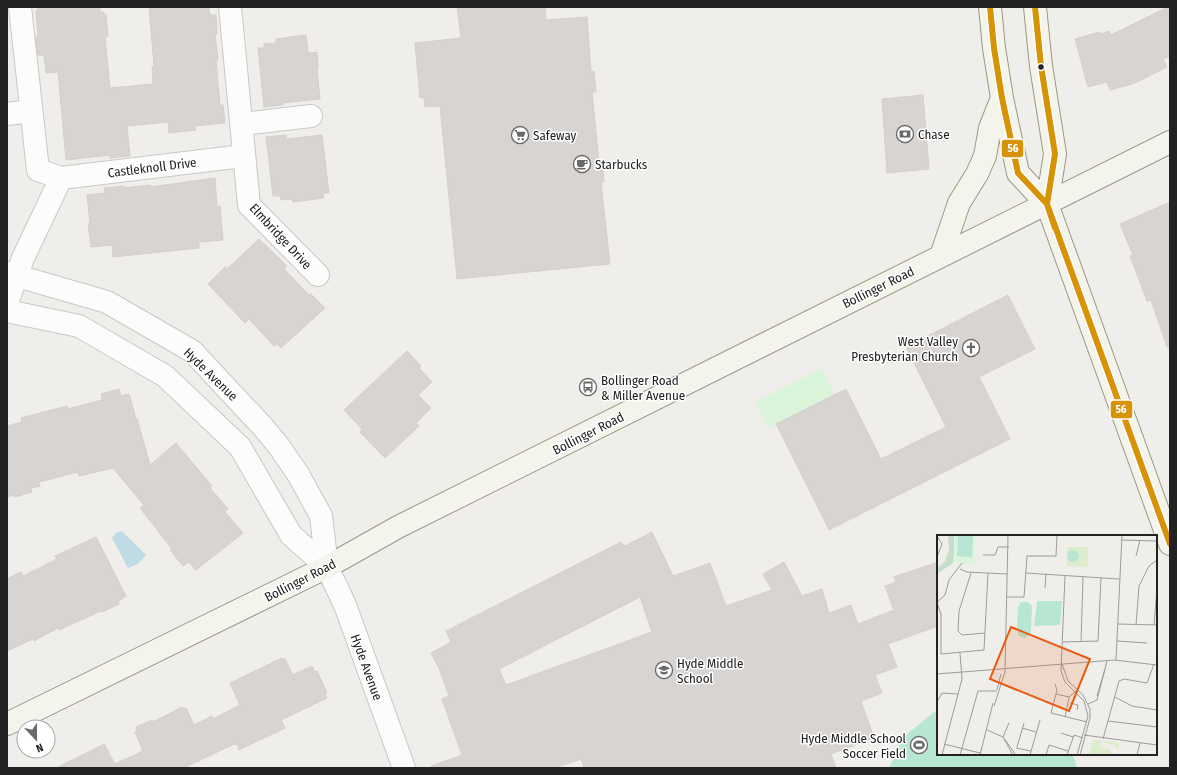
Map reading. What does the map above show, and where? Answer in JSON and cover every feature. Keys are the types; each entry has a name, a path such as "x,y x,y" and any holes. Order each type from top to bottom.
{"main road":[{"path":"990,7 994,48 1002,98 1018,173 1047,204 1170,544"},
{"path":"1035,7 1041,66 1055,154 1047,204"},
{"path":"941,256 960,203 977,174 985,156 990,128 1002,98"},
{"name":"Bollinger Road","path":"7,724 327,567 398,527 1170,142"}],"street":[{"path":"7,303 12,274 23,258 61,178 38,170 20,7"},
{"name":"Elmbridge Drive","path":"230,7 242,124 243,156 249,205 318,275"},
{"path":"7,114 31,111"},
{"path":"242,124 311,116"},
{"name":"Castleknoll Drive","path":"61,178 243,156"},
{"name":"Hyde Avenue","path":"12,274 107,302 192,351 263,426 298,474 321,516 327,567 345,605 404,768"},
{"name":"Hyde Avenue","path":"7,311 79,326 165,376 240,447 291,535 327,567"}],"green space":[{"path":"822,368 835,395 768,428 755,402"},
{"name":"Hyde Middle School Soccer Field","path":"937,711 937,755 1073,755 1077,768 889,768 905,736"}],"water":[{"path":"122,531 146,555 138,564 128,568 112,538 116,533"}],"building":[{"path":"37,7 100,7 100,12 104,12 104,15 106,15 108,36 105,37 110,88 153,84 152,67 154,66 149,7 209,7 210,15 216,15 217,34 215,34 218,60 216,60 220,105 223,105 225,123 195,126 196,130 169,133 168,122 127,126 130,156 110,158 110,155 66,160 58,72 46,73 44,55 38,55 36,37 38,37"},
{"name":"Safeway","path":"457,7 545,7 546,20 587,17 591,72 594,71 596,92 592,92 599,162 602,162 604,182 601,182 610,264 457,279 440,106 425,107 424,97 420,98 415,43 461,38"},
{"path":"1170,7 1170,56 1163,59 1167,67 1135,83 1110,90 1107,82 1088,87 1075,39 1099,32 1100,34 1109,31 1111,35"},
{"path":"306,35 308,53 317,52 320,99 283,103 283,105 264,107 258,48 264,48 264,44 276,43 276,39"},
{"name":"Chase","path":"923,95 929,169 887,173 882,99"},
{"path":"286,135 287,139 322,135 329,193 323,193 324,198 293,202 292,199 281,200 280,196 273,196 266,137"},
{"path":"215,178 217,207 220,206 223,240 199,242 199,248 113,257 112,245 91,247 88,224 90,223 87,195 105,193 104,188 124,186 124,188 150,185 151,187"},
{"path":"1170,202 1170,347 1167,347 1151,300 1147,301 1130,256 1133,255 1120,224"},
{"path":"259,239 287,266 284,269 309,295 311,294 325,308 281,348 277,344 274,346 249,319 245,323 208,284 226,266 226,270"},
{"path":"1008,295 1035,349 979,377 1010,439 829,530 776,424 846,389 881,459 946,427 906,347"},
{"path":"407,351 421,366 419,368 432,382 418,395 431,408 416,423 419,426 385,458 360,432 362,429 344,410"},
{"path":"119,389 121,396 129,394 150,465 176,443 212,486 210,488 228,509 225,512 243,533 196,570 189,562 183,566 170,550 172,549 140,508 144,505 113,468 79,476 78,472 39,482 40,486 31,488 32,492 15,497 15,495 7,497 7,426 22,422 21,418 67,406 68,409 102,400 101,394"},
{"path":"652,532 673,576 710,563 726,606 772,590 763,574 784,562 802,596 822,589 829,613 851,605 858,624 894,610 885,586 896,582 894,577 937,562 937,626 888,644 897,667 875,675 882,693 861,701 874,738 831,754 836,768 584,768 581,759 555,768 432,768 431,766 462,755 442,699 449,696 439,668 431,653 451,642 446,631 621,542 625,546","holes":["640,597 652,632 506,685 499,669"]},
{"path":"96,537 126,596 118,602 119,604 102,612 101,611 59,630 58,628 34,641 33,639 7,651 7,579 21,572 23,576 57,559 55,556"},
{"path":"282,658 283,660 285,659 293,675 312,666 315,672 317,671 327,693 325,694 327,698 281,720 285,728 239,750 237,744 234,744 184,768 56,768 104,744 115,764 143,751 135,732 137,731 136,727 152,720 153,722 182,707 183,709 186,708 194,725 212,716 213,719 240,705 230,683"}],"transit line":[{"name":"56","path":"990,7 994,48 1002,98 1018,173 1047,204 1170,544"},
{"name":"56","path":"1035,7 1041,66 1055,154 1047,204 1055,228"}],"place":[{"name":"Chase","path":"905,134"},
{"name":"Safeway","path":"520,135"},
{"name":"Starbucks","path":"582,164"},
{"name":"West Valley Presbyterian Church","path":"971,348"},
{"name":"Bollinger Road & Miller Avenue","path":"588,387"},
{"name":"Hyde Middle School","path":"664,670"},
{"name":"Hyde Middle School Soccer Field","path":"919,745"}]}
